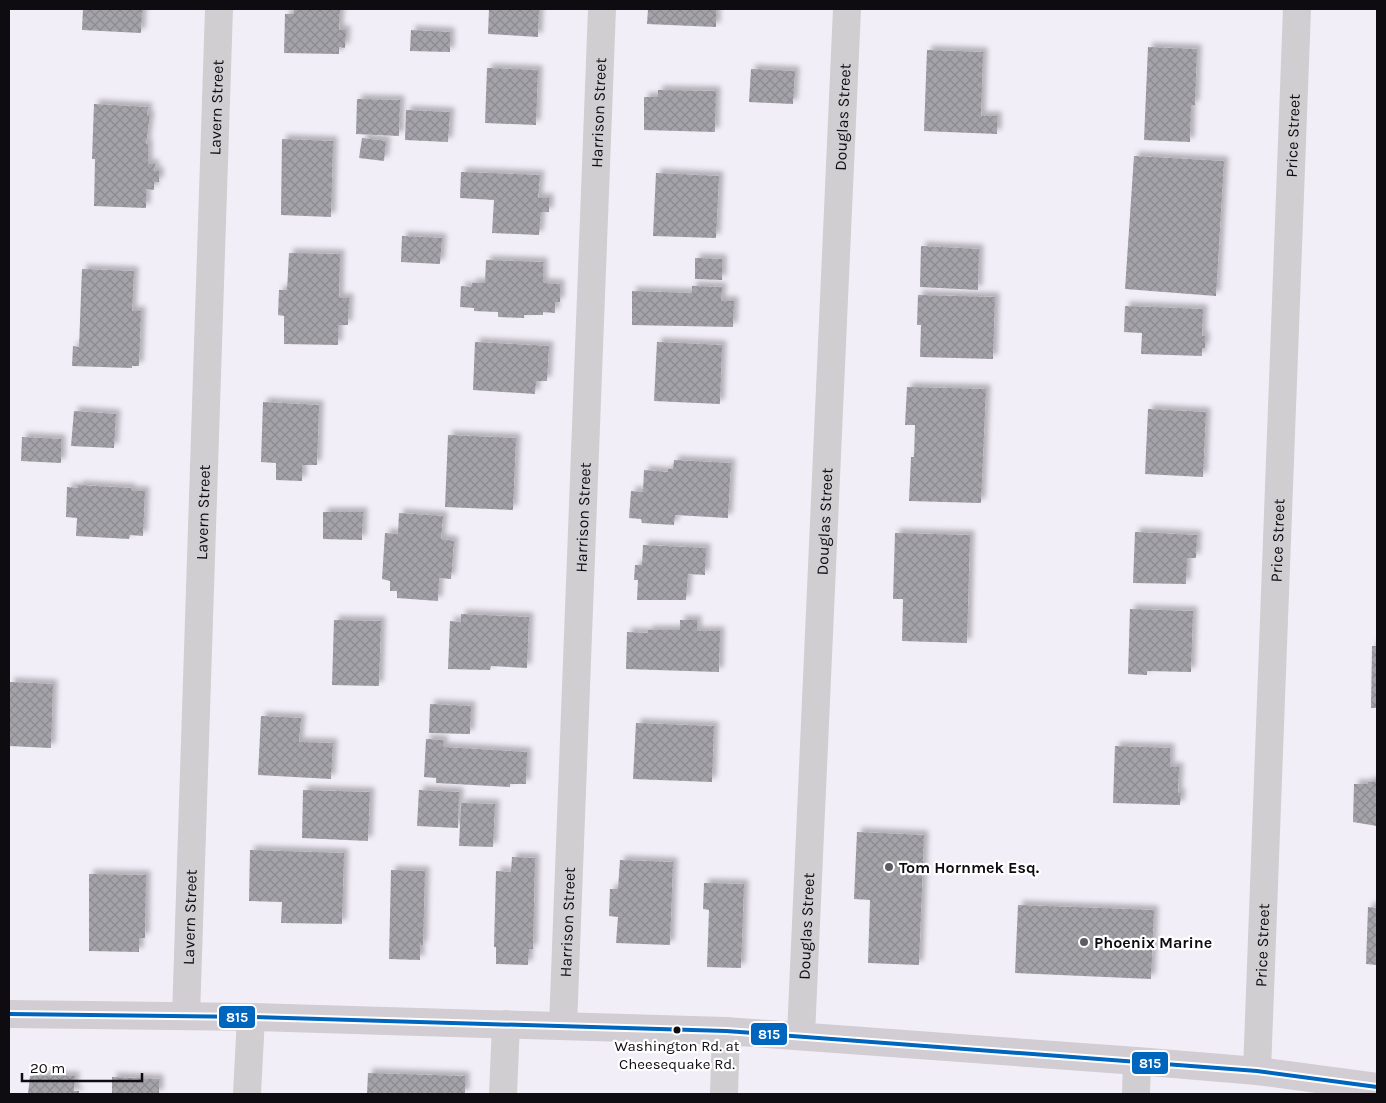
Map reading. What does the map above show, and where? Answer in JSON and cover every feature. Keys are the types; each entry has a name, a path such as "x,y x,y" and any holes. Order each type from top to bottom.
{"main road":[{"path":"9,1014 251,1017 726,1031 801,1035 1257,1071 1377,1087"}],"street":[{"name":"Lavern Street","path":"186,1016 219,9"},
{"name":"Harrison Street","path":"563,1026 602,9"},
{"name":"Douglas Street","path":"801,1035 847,9"},
{"name":"Price Street","path":"1257,1071 1297,9"},
{"path":"247,1094 251,1017"},
{"path":"503,1094 506,1024"},
{"path":"724,1094 726,1031"},
{"path":"1136,1094 1137,1061"}],"building":[{"path":"83,9 142,9 141,33 82,30"},
{"path":"294,9 340,9 339,30 346,30 345,48 339,47 339,54 284,53 285,14 294,14"},
{"path":"489,9 539,9 538,37 488,34"},
{"path":"648,9 716,9 716,27 647,24"},
{"path":"411,30 450,32 450,52 410,51"},
{"path":"1148,47 1197,49 1195,105 1191,105 1190,142 1144,140"},
{"path":"927,50 983,52 981,116 997,116 997,134 924,131"},
{"path":"487,68 538,70 536,125 485,123"},
{"path":"751,69 795,71 793,104 749,102"},
{"path":"658,90 716,91 715,132 644,130 644,97 658,97"},
{"path":"357,99 400,100 399,136 356,134"},
{"path":"94,104 148,107 147,115 150,115 146,144 148,144 148,164 155,164 154,171 159,171 159,182 154,182 154,190 146,189 146,208 94,206 95,159 92,159"},
{"path":"406,110 450,112 448,142 405,140"},
{"path":"362,138 386,141 384,161 359,158"},
{"path":"282,139 333,141 331,217 281,215"},
{"path":"1134,156 1224,161 1216,296 1125,289"},
{"path":"461,172 540,175 538,198 549,198 549,212 541,212 539,235 492,233 494,200 460,198"},
{"path":"656,173 719,176 716,238 653,236"},
{"path":"402,236 442,238 440,264 401,262"},
{"path":"921,246 979,249 978,290 920,287"},
{"path":"289,253 340,254 339,298 349,298 348,325 338,325 338,345 284,344 284,316 278,315 279,290 287,290"},
{"path":"695,258 722,259 722,280 695,279"},
{"path":"486,260 543,262 543,283 560,284 560,302 555,302 555,313 543,312 543,315 524,315 524,318 498,317 498,312 474,311 474,308 460,307 461,286 471,287 472,283 485,283"},
{"path":"82,269 134,271 132,311 141,311 139,366 132,366 132,368 72,366 73,346 79,347"},
{"path":"692,286 722,287 721,301 734,301 733,327 632,325 632,291 692,293"},
{"path":"918,295 995,297 993,359 920,357 921,325 917,325"},
{"path":"1125,306 1203,309 1202,336 1205,336 1205,348 1202,348 1202,356 1141,354 1142,333 1124,332"},
{"path":"475,342 549,346 547,381 536,381 535,394 473,390"},
{"path":"657,342 722,345 720,404 654,401"},
{"path":"907,387 986,389 981,503 909,501 911,457 914,457 915,425 905,425"},
{"path":"263,402 319,405 317,465 302,465 302,481 276,480 276,463 261,462"},
{"path":"1148,409 1206,412 1203,477 1145,474"},
{"path":"74,411 116,414 114,448 71,446"},
{"path":"448,435 516,438 513,510 445,507"},
{"path":"22,437 61,439 61,463 21,461"},
{"path":"674,460 731,463 728,518 675,515 674,525 642,523 641,519 629,518 631,491 643,492 644,470 668,472 668,469 673,469"},
{"path":"78,485 131,488 131,491 145,491 143,536 130,535 129,539 76,536 77,518 66,517 67,487 78,488"},
{"path":"323,512 363,512 362,540 323,539"},
{"path":"399,513 443,516 441,539 454,541 451,579 439,578 438,601 397,598 397,591 390,591 390,581 382,579 385,533 398,534"},
{"path":"1135,532 1197,535 1196,558 1187,558 1186,584 1133,583"},
{"path":"895,533 970,535 967,643 902,641 903,599 893,599"},
{"path":"643,545 706,548 705,575 688,574 686,600 637,600 638,580 634,580 635,565 642,565"},
{"path":"1130,609 1193,611 1191,672 1147,671 1147,675 1128,674"},
{"path":"461,614 529,617 527,668 491,666 490,670 448,669 450,621 461,622"},
{"path":"334,620 381,621 379,686 332,685"},
{"path":"680,620 697,620 697,631 720,631 719,672 626,669 627,632 648,633 648,630 680,630"},
{"path":"1372,646 1377,646 1377,708 1371,708"},
{"path":"10,682 53,684 51,748 9,746"},
{"path":"430,704 471,706 470,734 429,733"},
{"path":"261,716 301,718 299,742 333,743 331,779 258,775"},
{"path":"636,723 714,726 712,782 633,779"},
{"path":"426,739 443,740 443,747 527,752 526,784 510,784 510,787 436,783 436,778 424,777"},
{"path":"1115,746 1170,748 1170,767 1179,767 1178,793 1181,793 1180,805 1113,803"},
{"path":"1368,782 1377,782 1377,826 1353,822 1354,784 1368,784"},
{"path":"303,790 370,792 368,841 302,838"},
{"path":"419,790 459,792 458,828 417,826"},
{"path":"461,803 495,804 493,847 459,846"},
{"name":"Tom Hornmek Esq.","path":"857,832 924,835 919,965 868,963 870,900 854,899"},
{"path":"250,850 344,853 342,924 281,923 282,902 249,901"},
{"path":"512,857 535,858 533,949 529,949 528,965 496,964 496,947 494,947 496,871 511,872"},
{"path":"620,860 673,862 670,945 616,943 618,917 609,916 610,889 618,889"},
{"path":"391,870 425,871 423,946 420,945 420,960 389,959"},
{"path":"89,874 146,875 145,938 139,938 139,952 89,951"},
{"path":"704,883 744,884 741,968 707,967 709,910 703,909"},
{"name":"Phoenix Marine","path":"1018,905 1154,910 1151,979 1015,973"},
{"path":"1368,907 1377,908 1377,965 1366,964"},
{"path":"368,1073 465,1076 465,1094 367,1094"},
{"path":"30,1076 75,1076 74,1091 79,1091 79,1094 28,1094"},
{"path":"112,1077 159,1079 159,1094 112,1094"}],"transit line":[{"name":"815","path":"9,1014 251,1017 726,1031 1257,1071 1377,1087"}],"place":[{"name":"Tom Hornmek Esq.","path":"889,867"},
{"name":"Phoenix Marine","path":"1084,942"},
{"name":"Washington Rd. at Cheesequake Rd.","path":"677,1030"}]}
